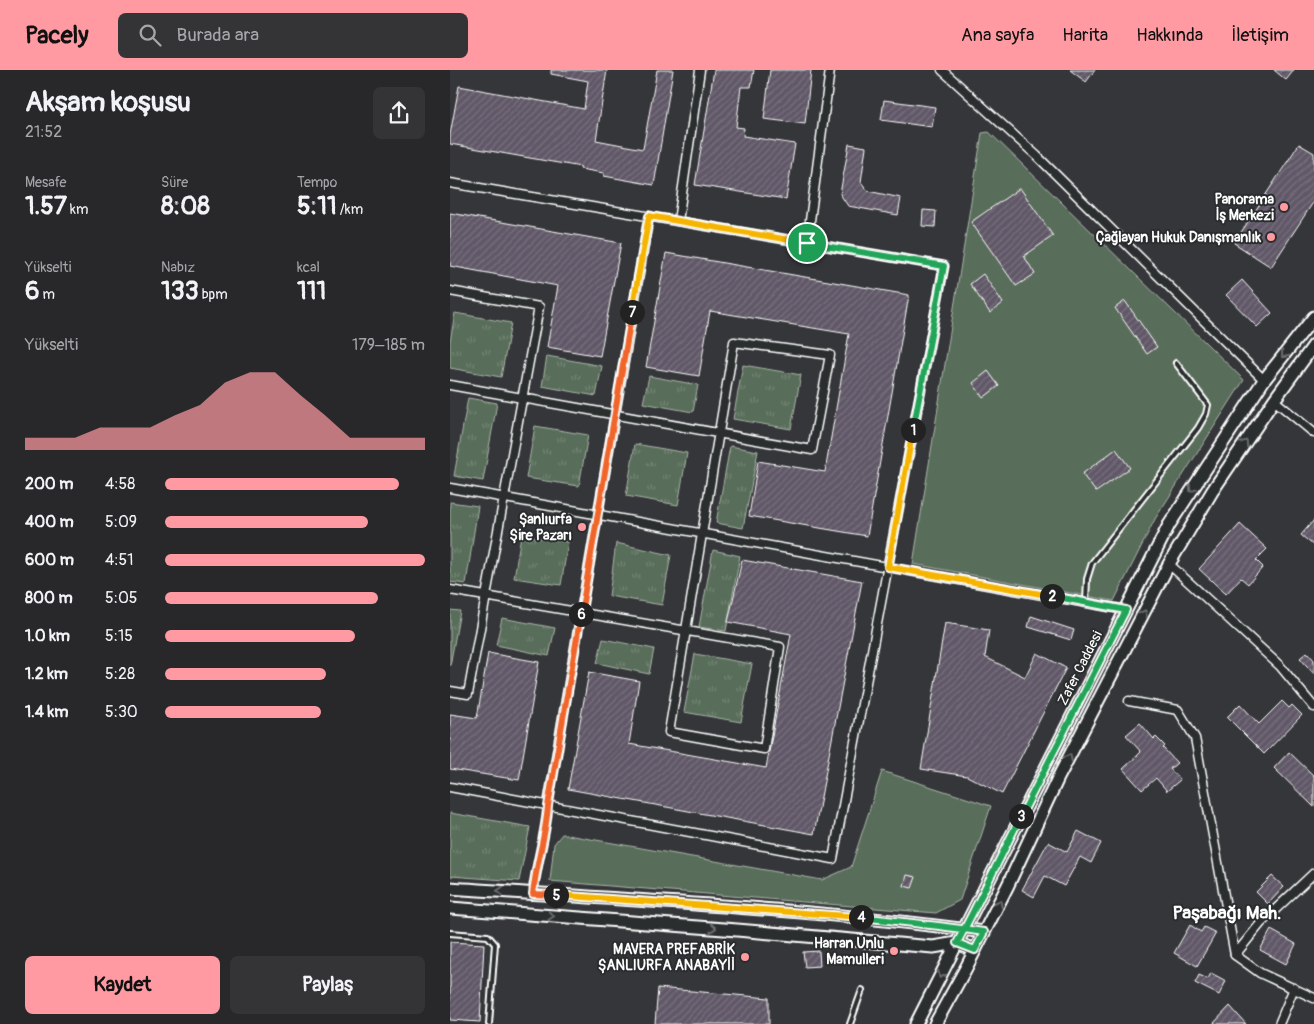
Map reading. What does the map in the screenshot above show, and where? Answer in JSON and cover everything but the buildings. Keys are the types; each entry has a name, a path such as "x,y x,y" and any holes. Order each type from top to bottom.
{"main road":[{"name":"Zafer Caddesi","path":"916,1024 1168,525 1264,380 1314,316"},
{"path":"935,1024 975,950 1058,778 1169,564 1213,490 1314,345"},
{"path":"450,888 854,917 984,932"},
{"path":"450,908 933,947 957,943 975,950"}],"street":[{"path":"678,221 700,70"},
{"path":"807,243 830,70"},
{"path":"942,70 1037,156 1264,380"},
{"path":"450,183 944,266 833,859 450,787"},
{"path":"533,894 649,216"},
{"path":"450,291 539,307 468,694 450,691"},
{"path":"450,385 615,415 719,433 812,450 830,355 734,342 719,433 702,533 686,631 669,732 764,749 780,647 686,631 581,613 450,590"},
{"path":"1274,400 1314,433"},
{"path":"450,488 1126,610"},
{"path":"1169,564 1280,666 1314,707"},
{"path":"1129,701 1178,710 1195,738 1234,955 1260,973 1314,998"},
{"path":"1234,955 1261,923 1314,873"},
{"path":"1279,1024 1294,988"}],"lane":[{"path":"1086,602 1087,578 1092,563 1198,428 1206,414 1208,405 1176,363"},
{"path":"450,933 488,936 495,944 490,1024"},
{"path":"850,1024 862,990"}],"green space":[{"path":"989,132 1244,380 1155,519 1114,601 913,564 982,133"},
{"path":"455,313 511,323 501,377 450,368 450,342"},
{"path":"547,356 602,366 596,396 542,386"},
{"path":"743,365 801,375 791,429 733,419"},
{"path":"649,376 698,385 693,412 643,403"},
{"path":"468,398 497,403 483,481 454,476"},
{"path":"535,426 588,435 579,486 526,478"},
{"path":"635,444 687,453 678,505 626,496"},
{"path":"730,446 758,451 743,528 716,523"},
{"path":"450,502 478,506 466,584 450,582"},
{"path":"521,535 568,542 561,585 514,578"},
{"path":"616,543 671,555 662,605 609,596"},
{"path":"713,550 740,556 726,631 699,627"},
{"path":"450,610 460,611 450,666"},
{"path":"502,618 555,628 549,656 496,645"},
{"path":"603,639 654,649 649,674 597,663"},
{"path":"695,654 752,664 741,722 684,712"},
{"path":"882,771 991,806 960,900 936,913 550,881 554,844 562,834 822,880 851,867"},
{"path":"450,813 530,827 519,881 450,876"}],"place":[{"name":"Panorama İş Merkezi","path":"1284,207"},
{"name":"Çağlayan Hukuk Danışmanlık","path":"1271,237"},
{"name":"Şanlıurfa Şire Pazarı","path":"582,527"},
{"name":"Harran Unlu Mamulleri","path":"894,951"},
{"name":"MAVERA PREFABRİK ŞANLIURFA ANABAYİİ","path":"745,957"}],"district":[{"name":"Paşabağı Mah.","path":"1227,913"}],"route":[{"path":"807,243 649,216 533,894 707,905 947,926 964,929 984,932 975,950 957,943 964,929 996,865 1126,610 888,567 944,266 807,243"}]}
